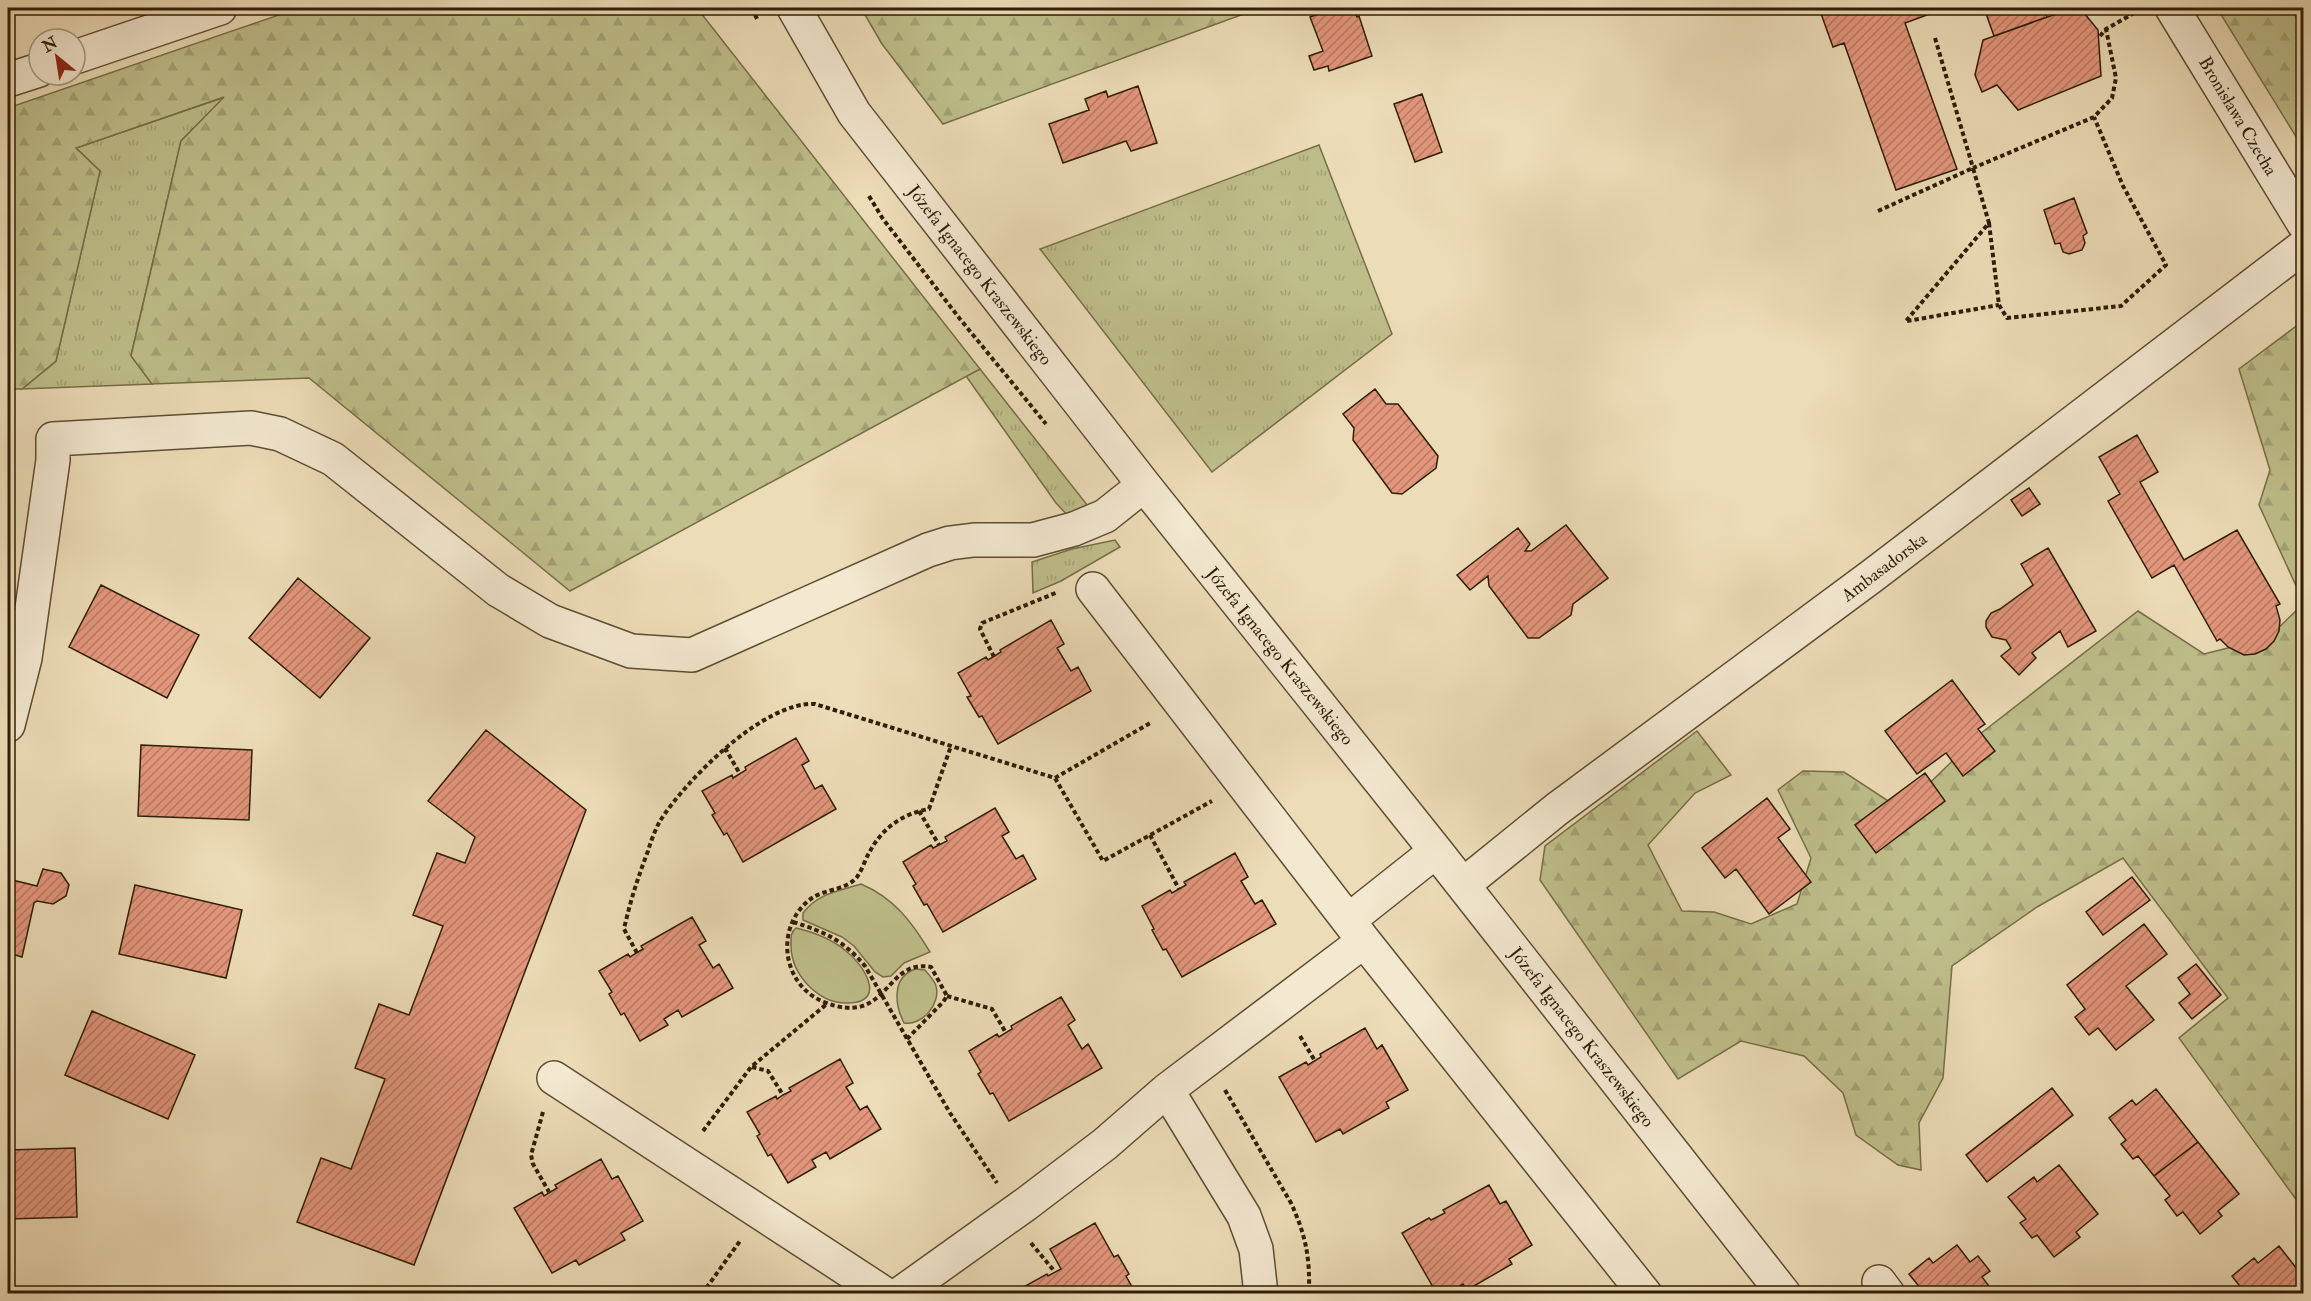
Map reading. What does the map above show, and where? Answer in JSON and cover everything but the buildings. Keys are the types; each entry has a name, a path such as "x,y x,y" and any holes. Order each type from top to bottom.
{"street":[{"path":"87,53 220,8"},
{"name":"Józefa Ignacego Kraszewskiego","path":"794,8 854,113 1144,485 1784,1293"},
{"name":"Bronisława Czecha","path":"2172,8 2304,224"},
{"path":"8,80 27,74"},
{"name":"Ambasadorska","path":"1463,885 1557,809 1872,576 2304,246"},
{"path":"8,725 25,658 53,460 53,439 251,428 280,434 333,459 498,590 550,621 631,651 692,655 928,550 950,543 1033,540 1074,529 1105,516 1144,485"},
{"path":"1079,589 1356,930 1645,1293"},
{"path":"900,1293 1020,1224 1105,1144 1356,930 1436,851"},
{"path":"554,1078 885,1293"},
{"path":"1167,1090 1244,1216 1256,1249 1261,1293"}],"path":[{"path":"2125,8 2130,15"},
{"path":"2100,36 2106,29 2144,8"},
{"path":"1878,211 2094,117 2112,98 2116,78 2106,29"},
{"path":"1935,39 1989,222 1998,305 2007,318 2121,306 2166,265 2123,186 2094,117"},
{"path":"1989,222 1906,321 1998,305"},
{"path":"994,657 980,628 982,623 1079,589"},
{"path":"637,953 624,929 634,888 660,821 686,789 725,748 755,726 795,705 815,704 1054,778 1103,861 1219,798"},
{"path":"1054,778 1156,719"},
{"path":"951,746 929,809 899,819 876,839 858,877 851,883 813,897 801,908 786,941 788,960 793,977 804,989 822,1002 837,1006 857,1007 872,1003 910,967 919,965 931,967 947,996 992,1009 1006,1033"},
{"path":"725,748 740,774"},
{"path":"919,811 939,845"},
{"path":"1150,835 1179,889"},
{"path":"793,922 818,930 839,941 852,950 865,966 950,1113 1020,1224 1055,1272"},
{"path":"907,1039 947,996"},
{"path":"681,1160 751,1067 828,1004"},
{"path":"1295,1027 1315,1061"},
{"path":"751,1067 768,1071 783,1095"},
{"path":"549,1192 533,1164 531,1155 554,1078"},
{"path":"1223,1081 1225,1089 1300,1222 1309,1257 1309,1293"},
{"path":"702,1293 742,1239"}],"green space":[{"path":"299,8 697,8 980,369 570,591 309,378 152,384 131,356 181,141 224,97 76,148 100,171 56,361 22,389 8,389 8,108 69,87 87,87 87,81"},
{"path":"861,8 1260,8 943,124 882,44"},
{"path":"2217,8 2292,8 2303,34 2303,148"},
{"path":"225,97 181,141 131,355 152,384 22,389 56,361 100,171 76,148"},
{"path":"1319,145 1392,334 1212,472 1040,249"},
{"path":"2303,321 2303,601 2259,505 2270,470 2239,369"},
{"path":"980,369 1088,506 1071,519 1056,503 966,376"},
{"path":"1115,540 1120,547 1061,581 1033,593 1032,562 1072,549"},
{"path":"2303,604 2303,1209 2179,1038 2228,998 2123,858 2037,907 1952,966 1943,1078 1919,1123 1921,1170 1898,1165 1856,1135 1843,1093 1804,1056 1741,1041 1678,1079 1540,880 1545,846 1697,731 1731,775 1695,793 1648,845 1682,911 1714,912 1751,924 1797,904 1811,858 1778,790 1803,771 1844,772 1902,810 1980,734 2138,611 2204,654 2268,638"},
{"path":"861,884 893,904 930,952 904,963 891,976 883,977 875,972 854,946 842,937 803,920 803,913 815,901"},
{"path":"796,928 829,940 852,957 859,964 868,981 870,989 868,996 861,1001 839,1002 828,999 809,986 801,977 792,956 791,936"},
{"path":"915,969 925,970 933,980 936,986 936,1000 923,1017 911,1023 904,1023 897,993 902,979"},
{"path":"168,1287 202,1293 8,1293 8,1290"}]}
